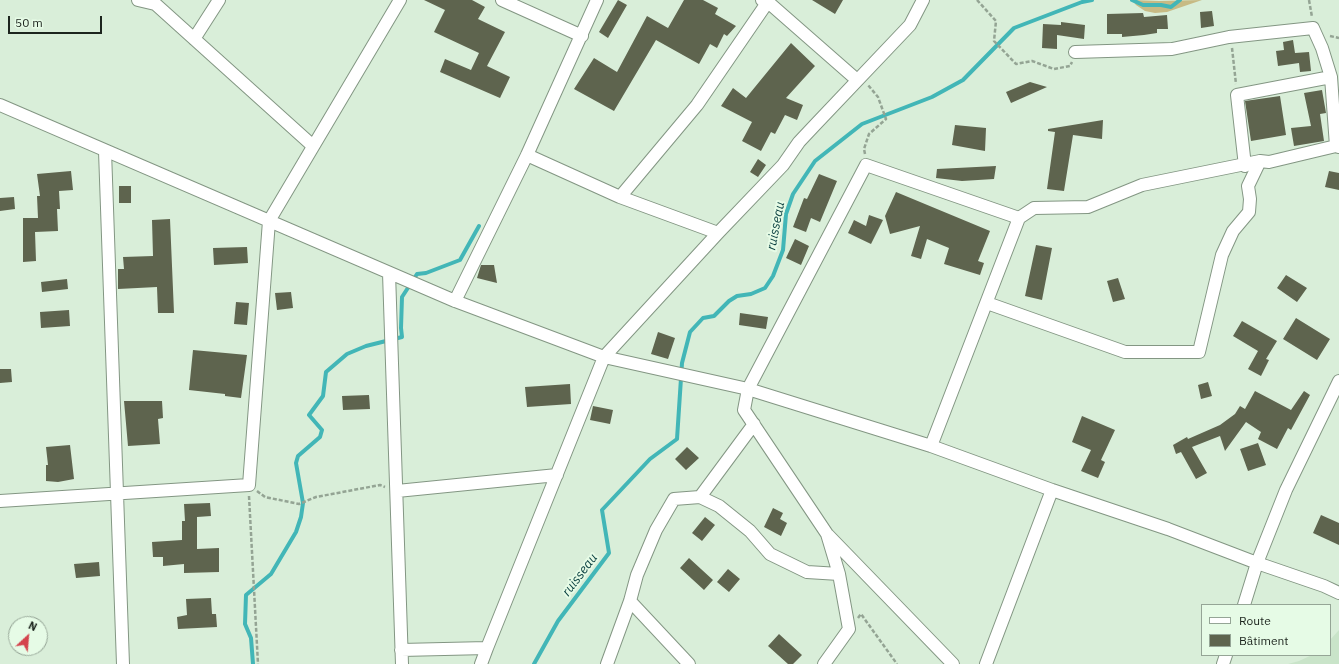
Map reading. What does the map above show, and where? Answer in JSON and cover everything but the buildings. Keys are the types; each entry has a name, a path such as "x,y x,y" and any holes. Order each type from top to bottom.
{"street":[{"path":"138,0 153,2 313,146"},
{"path":"194,39 218,0"},
{"path":"0,501 249,486 269,221 400,0"},
{"path":"502,0 582,36"},
{"path":"455,302 527,155 597,0"},
{"path":"481,664 604,357 718,232 783,165 799,142 910,25 923,0"},
{"path":"620,197 697,105 766,1 857,80"},
{"path":"931,446 1019,218 1034,208 1088,207 1142,185 1245,166 1260,161 1270,162 1338,146 1331,77 1322,48 1313,28 1229,37 1172,49 1075,52"},
{"path":"1245,166 1237,95 1331,77"},
{"path":"0,105 455,302 604,357 748,389 931,446 1052,490 1168,529 1257,563 1324,586 1339,593"},
{"path":"105,151 123,664"},
{"path":"527,155 620,197 718,232"},
{"path":"987,302 1125,352 1199,352 1222,255 1233,231 1249,212 1250,199 1248,186 1260,161"},
{"path":"953,664 828,534 744,410 748,389 866,164 1019,218"},
{"path":"389,273 402,664"},
{"path":"1244,604 1257,563 1286,490 1339,381"},
{"path":"700,497 754,424"},
{"path":"397,491 557,475"},
{"path":"986,664 1052,490"},
{"path":"607,664 630,601 637,575 656,530 674,499 700,497 719,506 750,531 770,554 807,572 838,574"},
{"path":"824,664 849,629 828,534"},
{"path":"630,601 689,664"},
{"path":"401,650 487,648"}],"path":[{"path":"977,0 996,22 994,41 1016,64 1032,61 1054,68 1070,66 1075,52"},
{"path":"1309,0 1313,28"},
{"path":"1229,37 1234,55 1237,95"},
{"path":"857,80 874,89 886,115 886,118 869,134 864,149 866,164"},
{"path":"249,486 265,497 299,504 316,497 380,485 397,491"},
{"path":"249,486 258,664"},
{"path":"849,629 861,614 897,664"}],"shaded area":[{"path":"1132,0 1202,0 1167,12 1155,13 1145,11 1136,5"},
{"path":"1339,630 1339,664 1288,664 1310,656 1331,656 1331,639"}],"waterway":[{"name":"ruisseau","path":"534,664 558,621 609,553 602,510 650,459 677,439 682,363 690,332 703,318 714,316 729,301 737,296 751,294 765,288 773,276 783,250 786,214 793,194 815,161 862,124 932,97 963,80 1014,28 1082,2 1092,0"},
{"name":"ruisseau","path":"1132,0 1143,5 1161,5 1171,7 1180,0"},
{"name":"ruisseau","path":"253,664 251,638 245,624 246,595 271,574 296,532 301,517 303,503 296,463 298,456 320,437 322,430 309,415 323,396 326,372 347,354 366,346 402,337 402,297 417,274 426,273 460,260 479,226"}]}
